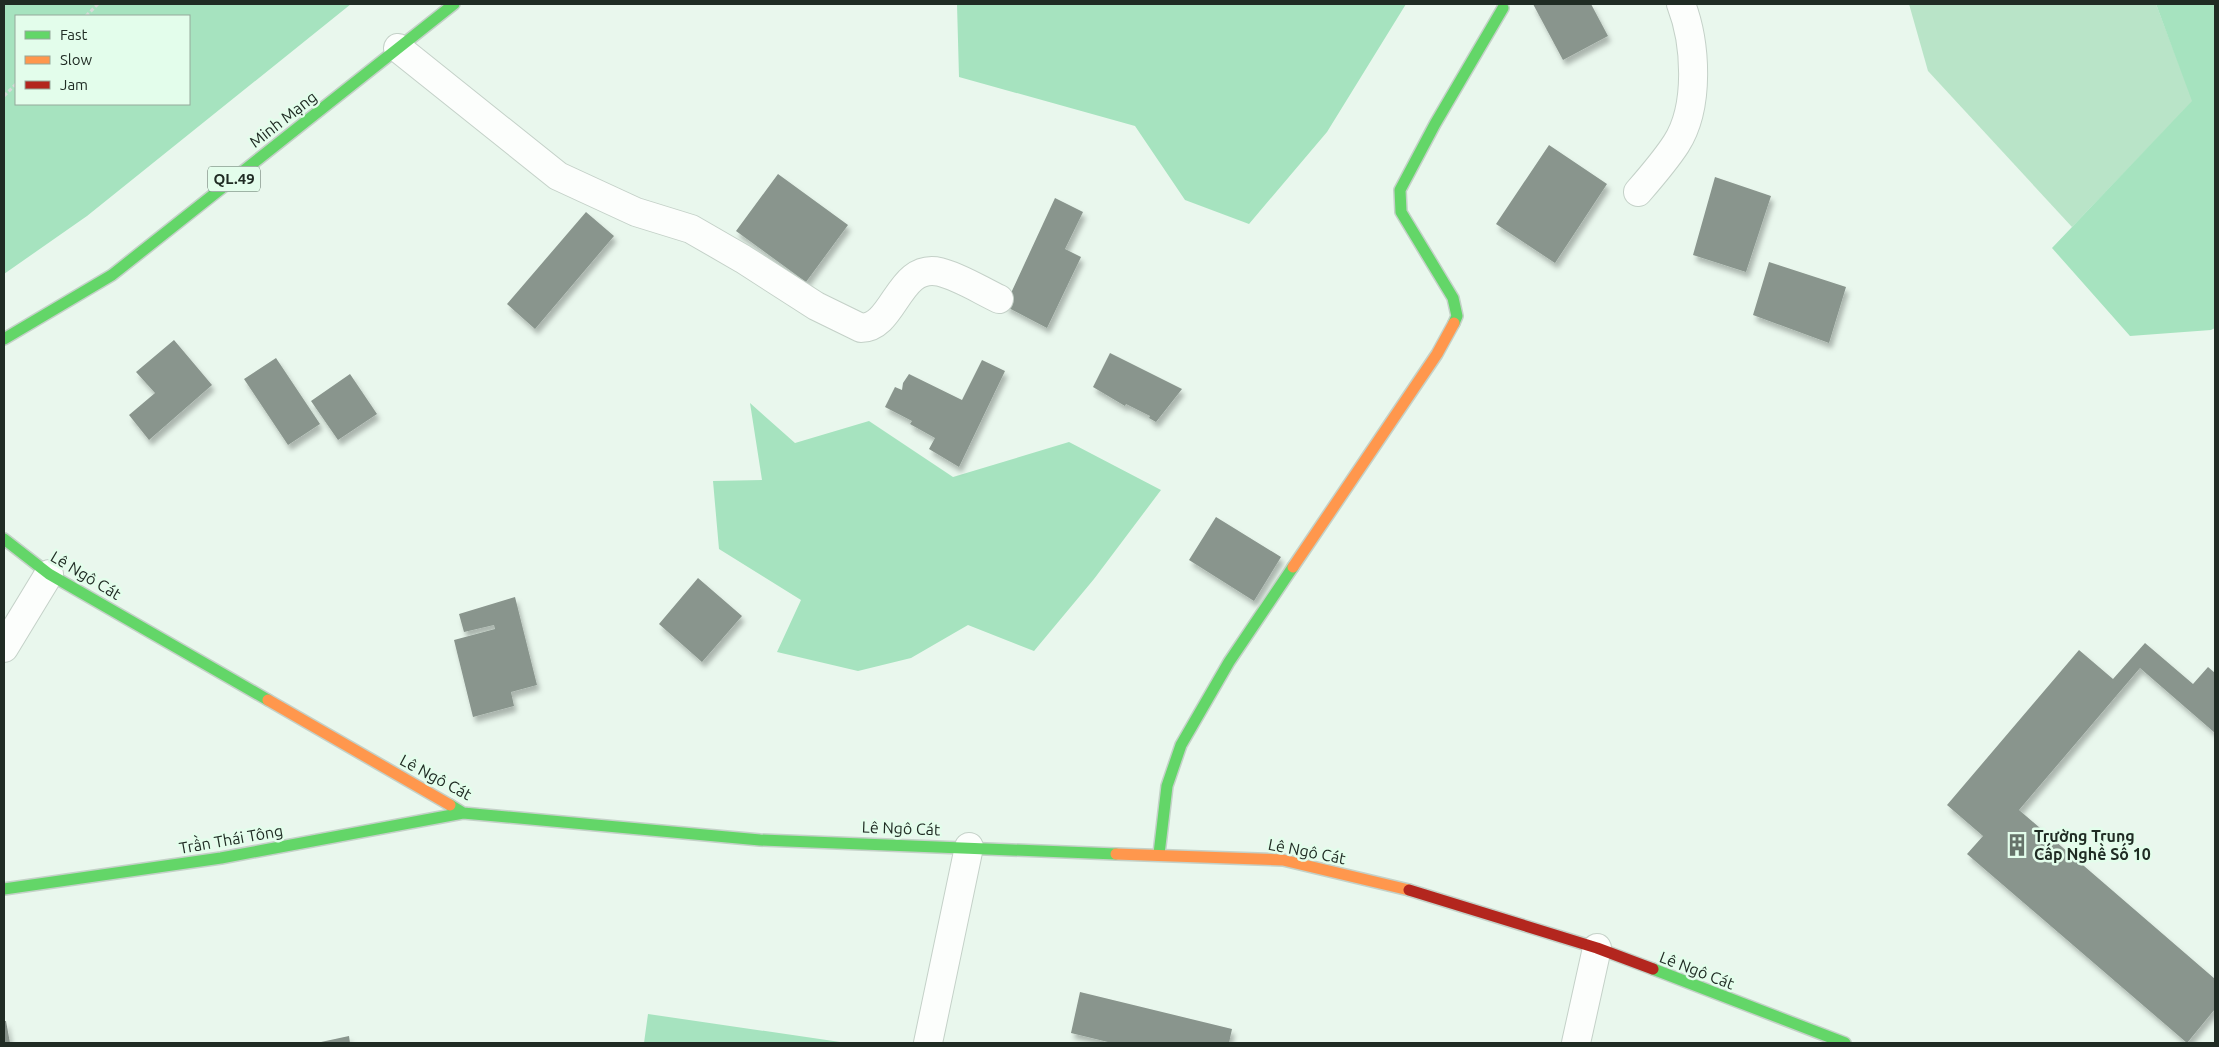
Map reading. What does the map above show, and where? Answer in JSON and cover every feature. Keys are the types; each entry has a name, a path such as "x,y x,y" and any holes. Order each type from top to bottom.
{"main road":[{"name":"Minh Mạng","path":"4,339 112,275 454,4"},
{"path":"1159,854 1167,786 1181,745 1229,662 1437,354 1457,316 1453,298 1401,212 1400,190 1435,124 1503,8"},
{"name":"Lê Ngô Cát","path":"4,539 49,574 463,813 760,840 1283,860 1410,890 1597,948 1845,1043"},
{"name":"Trần Thái Tông","path":"4,889 221,858 463,813"}],"street":[{"path":"1638,192 1677,144 1688,120 1693,86 1692,42 1681,4"},
{"path":"398,48 558,176 636,212 691,229 744,258 816,306 861,328 867,328 879,322 909,281 922,272 939,272 1000,299"},
{"path":"4,648 49,574"},
{"path":"928,1043 969,847"},
{"path":"1576,1043 1597,948"}],"path":[{"path":"87,15 98,4"},
{"path":"4,96 15,85"}],"green space":[{"path":"4,4 351,4 87,216 4,274"},
{"path":"957,4 1406,4 1327,132 1249,224 1185,200 1135,126 959,77"},
{"path":"1909,4 2156,4 2193,101 2072,227 1928,71"},
{"path":"2156,4 2215,4 2215,328 2211,330 2130,336 2052,248 2192,101"},
{"path":"750,403 795,443 869,421 953,477 1069,442 1161,490 1094,579 1034,651 968,625 911,658 858,671 777,652 801,600 719,549 713,481 762,480"},
{"path":"648,1014 847,1043 644,1043"}],"building":[{"path":"1533,4 1591,4 1608,36 1563,60"},
{"path":"1549,145 1607,184 1555,263 1496,224"},
{"path":"778,174 848,225 806,282 736,231"},
{"path":"1715,177 1771,196 1746,272 1693,255"},
{"path":"1055,198 1083,212 1065,249 1081,257 1047,328 1005,306"},
{"path":"586,212 614,236 535,329 507,304"},
{"path":"1769,262 1846,287 1829,343 1753,315"},
{"path":"174,340 212,385 149,440 129,415 155,393 136,372"},
{"path":"1110,353 1182,389 1156,422 1149,418 1150,416 1126,404 1125,406 1093,387"},
{"path":"276,358 320,424 288,445 244,379"},
{"path":"982,360 1005,371 959,467 929,449 935,438 910,424 912,421 885,407 895,387 902,390 903,383 909,374 962,400"},
{"path":"350,374 377,414 338,440 311,401"},
{"path":"1216,517 1281,557 1254,601 1189,560"},
{"path":"698,578 742,616 702,662 659,624"},
{"path":"515,597 537,685 511,692 514,706 473,717 454,640 495,629 494,625 464,632 459,614"},
{"name":"Trường Trung Cấp Nghề Số 10","path":"2145,643 2193,684 2208,667 2215,673 2215,733 2140,668 2019,810 2215,979 2215,1009 2187,1043 1967,854 1983,836 1947,805 2079,650 2113,679"},
{"path":"1080,992 1232,1029 1229,1043 1112,1043 1071,1033"},
{"path":"4,1021 6,1021 10,1043 4,1043"},
{"path":"349,1036 350,1043 321,1043 321,1042"}],"traffic: fast":[{"path":"4,339 112,275 454,4"},
{"path":"1454,323 1457,316 1453,298 1401,212 1400,190 1435,124 1503,8"},
{"path":"4,539 49,574 268,700"},
{"path":"1159,854 1167,786 1181,745 1229,662 1293,567"},
{"path":"450,805 463,813 760,840 1116,854"},
{"path":"4,889 221,858 463,813"},
{"path":"1653,969 1845,1043"}],"traffic: slow":[{"path":"1293,567 1437,354 1454,323"},
{"path":"268,700 450,805"},
{"path":"1116,854 1283,860 1409,890"}],"traffic: jam":[{"path":"1409,890 1597,948 1653,969"}],"place":[{"name":"Trường Trung Cấp Nghề Số 10","path":"2017,845"}]}
